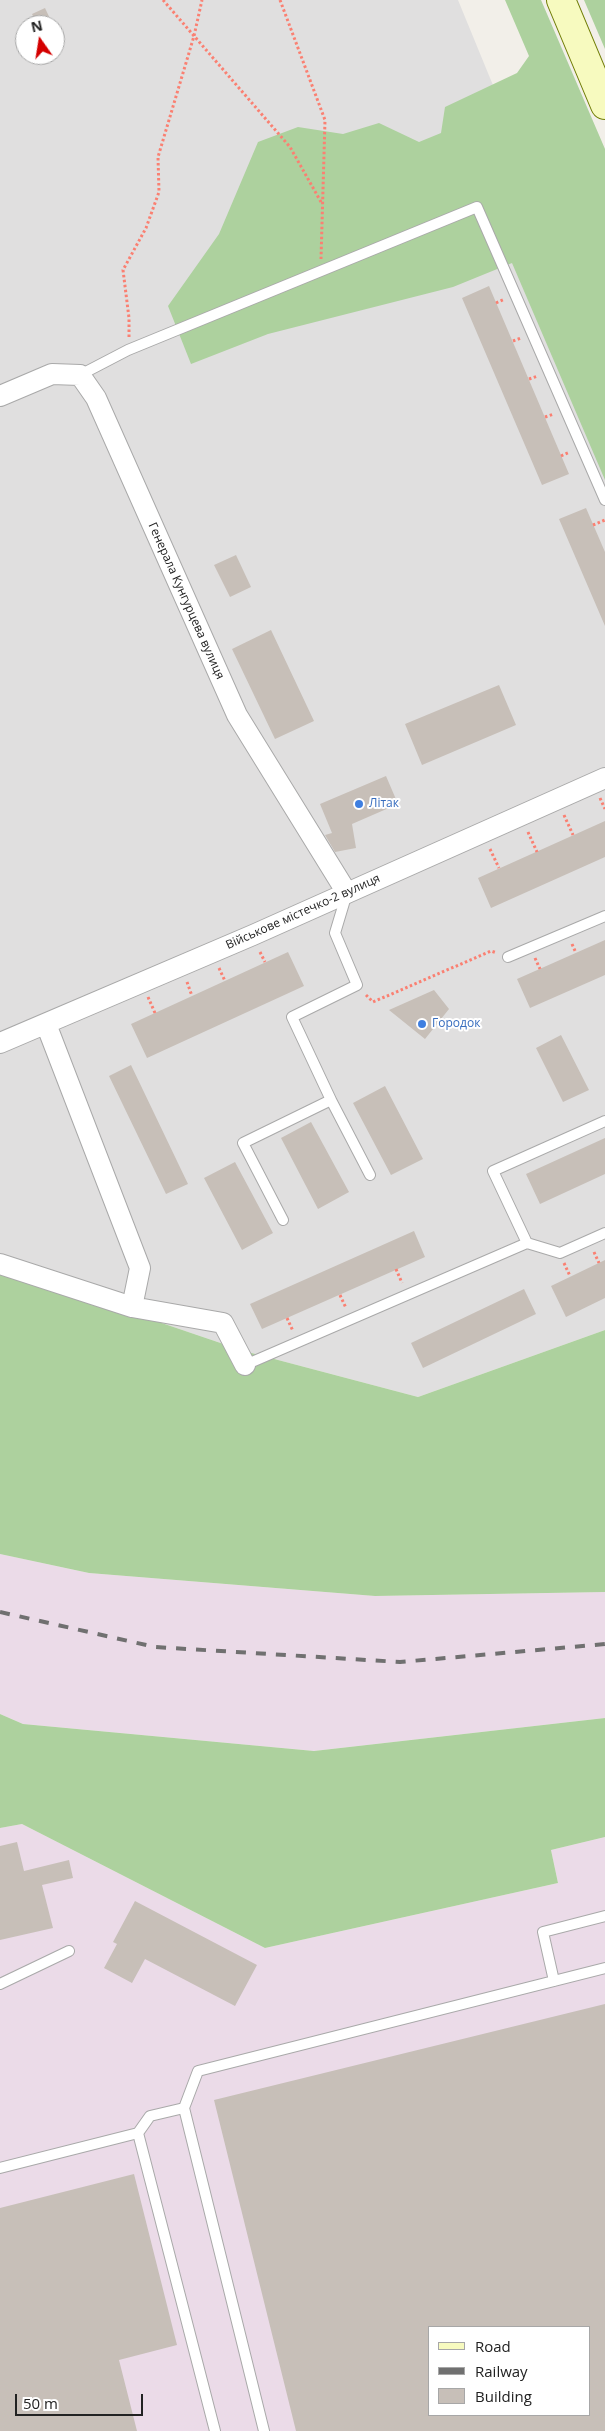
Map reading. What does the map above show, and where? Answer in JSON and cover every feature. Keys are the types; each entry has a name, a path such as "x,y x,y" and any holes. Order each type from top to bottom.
{"main road":[{"path":"561,0 605,105"}],"street":[{"path":"0,396 52,374 80,375"},
{"name":"Генерала Кунгурцева вулиця","path":"80,375 96,398 237,715 347,893"},
{"name":"Військове містечко-2 вулиця","path":"0,1043 347,893 605,778"},
{"path":"46,1024 140,1268 132,1307"},
{"path":"0,1264 132,1307 223,1323 246,1365"}],"lane":[{"path":"80,375 128,350 477,207 605,500"},
{"path":"347,893 335,933 356,985 292,1017 331,1100 370,1176"},
{"path":"508,957 605,916"},
{"path":"283,1220 243,1143 331,1100"},
{"path":"527,1243 493,1170 605,1121"},
{"path":"246,1365 527,1243 560,1253 605,1233"},
{"path":"554,1981 544,1932 605,1916"},
{"path":"0,1984 69,1952"},
{"path":"264,2431 184,2108 198,2071 605,1968"},
{"path":"0,2168 138,2133 150,2116 184,2108"},
{"path":"138,2133 215,2431"}],"path":[{"path":"164,0 290,147 322,203"},
{"path":"128,350 129,318 123,270 146,228 159,192 158,157 194,36 202,0"},
{"path":"280,0 324,120 321,271"},
{"path":"594,525 605,520"},
{"path":"356,985 373,1002 491,951 508,957"}],"shaded area":[{"path":"0,0 458,0 605,358 605,1330 418,1397 244,1351 0,1268"},
{"path":"0,1554 89,1573 375,1596 605,1592 605,1718 314,1751 23,1724 0,1714"},
{"path":"22,1824 265,1948 558,1883 551,1850 605,1837 605,2431 0,2431 0,1828"}],"green space":[{"path":"505,0 541,0 605,149 605,480 512,263 453,287 268,334 191,364 168,306 219,234 258,142 298,127 343,134 379,123 419,142 441,133 445,107 517,73 529,56"},
{"path":"584,0 605,0 605,49"},
{"path":"0,1268 244,1351 418,1397 605,1330 605,1592 375,1596 89,1573 0,1554"},
{"path":"0,1714 23,1724 314,1751 605,1718 605,1837 551,1850 558,1883 265,1948 22,1824 0,1828"}],"building":[{"path":"45,8 48,15 32,15"},
{"path":"489,286 569,474 542,485 462,298"},
{"path":"586,508 605,552 605,626 559,519"},
{"path":"236,555 251,587 230,597 214,565"},
{"path":"271,630 314,721 275,739 232,649"},
{"path":"499,685 516,725 422,765 405,724"},
{"name":"Літак","path":"386,776 398,804 352,824 356,848 335,852 325,835 332,833 320,804"},
{"path":"605,821 605,857 491,908 478,878"},
{"path":"605,940 605,975 530,1008 517,979"},
{"path":"288,952 304,986 147,1058 131,1024"},
{"name":"Городок","path":"434,990 449,1009 425,1039 389,1010"},
{"path":"561,1035 589,1090 563,1102 536,1048"},
{"path":"131,1065 188,1184 166,1194 109,1076"},
{"path":"385,1086 423,1159 391,1175 353,1103"},
{"path":"311,1122 349,1192 318,1209 281,1138"},
{"path":"605,1138 605,1174 540,1204 526,1174"},
{"path":"235,1162 273,1233 242,1250 204,1178"},
{"path":"414,1231 425,1257 262,1329 250,1304"},
{"path":"605,1260 605,1298 566,1317 551,1286"},
{"path":"524,1289 536,1314 423,1368 411,1343"},
{"path":"17,1842 24,1871 69,1860 73,1878 42,1885 53,1928 0,1940 0,1846"},
{"path":"135,1901 257,1965 235,2006 145,1959 132,1983 104,1968 117,1944 113,1942"},
{"path":"605,2004 605,2431 296,2431 214,2100"},
{"path":"134,2174 177,2345 119,2360 137,2431 0,2431 0,2208"}],"railway":[{"path":"0,1612 155,1647 400,1662 605,1644"}],"place":[{"name":"Літак","path":"359,804"},
{"name":"Городок","path":"422,1024"}]}
